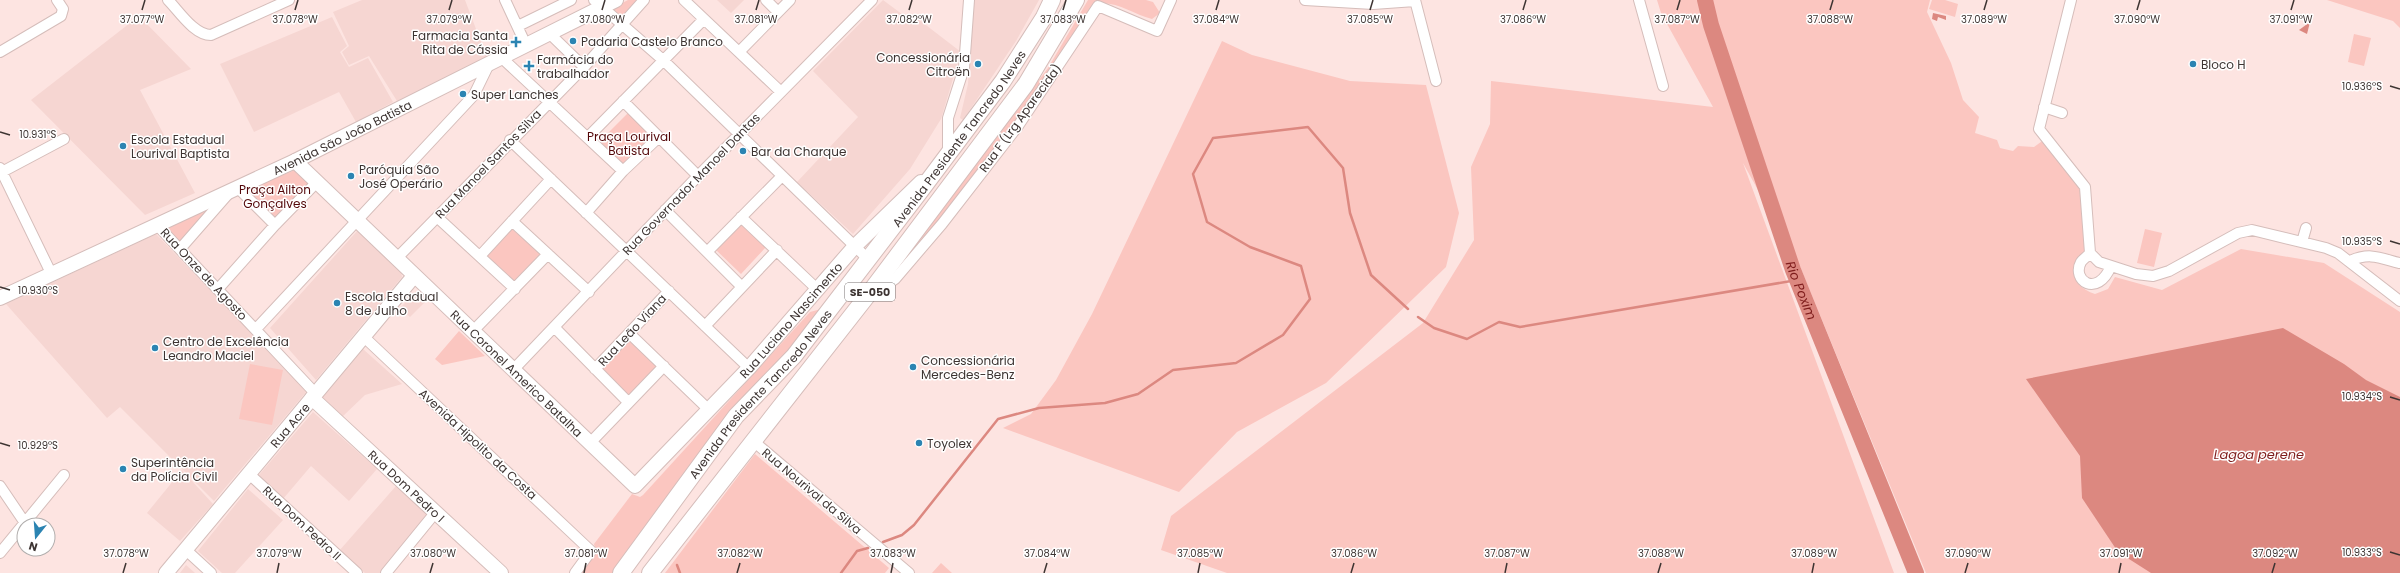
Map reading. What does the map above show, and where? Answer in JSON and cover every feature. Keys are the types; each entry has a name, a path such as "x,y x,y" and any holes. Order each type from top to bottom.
{"main road":[{"name":"Avenida Presidente Tancredo Neves","path":"621,573 736,416 794,356 948,155 1003,81 1044,17 1052,0"},
{"name":"Avenida Presidente Tancredo Neves","path":"650,573 752,440 867,296 1026,84 1076,0"}],"street":[{"path":"0,52 60,16 62,9 57,0"},
{"path":"168,0 198,31 211,34 289,0"},
{"path":"505,0 526,46"},
{"path":"518,26 571,0"},
{"name":"Avenida São João Batista","path":"0,298 51,273 158,226 295,161 526,46 598,3 616,0"},
{"name":"Rua Manoel Santos Silva","path":"397,258 549,100 584,67 644,0"},
{"path":"684,0 781,92"},
{"path":"766,0 778,12"},
{"path":"739,52 790,0"},
{"name":"Rua Governador Manoel Dantas","path":"513,370 555,328 665,210 872,0"},
{"path":"948,155 948,118 964,68 969,0"},
{"name":"Rua F (Lrg Aparecida)","path":"867,296 891,283 942,224 1018,126 1098,6 1157,31 1171,0"},
{"path":"1305,0 1373,2 1415,0 1436,81"},
{"path":"1638,0 1663,86"},
{"path":"2071,0 2044,107 2040,131 2085,187 2090,253 2099,262 2136,274 2154,276 2169,271 2238,233 2252,230 2326,248 2350,261 2400,301"},
{"path":"598,3 624,24 663,60 868,259"},
{"path":"588,137 704,19"},
{"path":"549,33 584,67"},
{"path":"256,329 474,95 496,61 549,100 623,171"},
{"path":"623,101 698,176"},
{"path":"2044,107 2062,112"},
{"path":"586,212 623,171 659,137"},
{"path":"51,273 1,171 64,139"},
{"path":"510,140 749,368"},
{"name":"Rua Luciano Nascimento","path":"635,486 749,368 855,246 948,155"},
{"name":"Rua Coronel Americo Batalha","path":"295,161 316,183 397,258 414,276 635,486"},
{"path":"707,252 782,176"},
{"path":"480,256 551,179"},
{"path":"218,289 275,225 316,183"},
{"path":"180,249 234,190 275,225"},
{"path":"665,210 742,286"},
{"path":"437,217 515,289"},
{"path":"741,217 818,290"},
{"path":"512,221 589,292"},
{"name":"Rua Onze de Agosto","path":"158,226 256,329 314,395"},
{"path":"2302,242 2306,228"},
{"path":"705,326 776,250"},
{"path":"2090,253 2081,262 2079,271 2082,280 2090,285 2099,284 2106,278 2111,266"},
{"path":"473,331 548,254"},
{"path":"2350,261 2362,255 2370,255 2400,263"},
{"name":"Rua Acre","path":"166,573 248,472 364,337 414,276"},
{"name":"Rua Leão Viana","path":"595,369 669,291"},
{"path":"555,328 628,402"},
{"path":"629,333 708,409"},
{"name":"Avenida Hipolito da Costa","path":"364,337 591,551 575,573"},
{"path":"590,444 628,402 664,366"},
{"name":"Rua Dom Pedro I","path":"314,395 434,513 501,573"},
{"name":"Rua Nourival da Silva","path":"752,440 903,571"},
{"name":"Rua Dom Pedro II","path":"248,472 356,573"},
{"path":"30,517 64,475"},
{"path":"0,486 21,517"},
{"path":"386,573 434,513"},
{"path":"1,551 16,534"},
{"path":"186,550 211,573"}],"shaded area":[{"path":"362,0 465,0 487,58 397,101 369,56 349,65 342,52 349,46 333,12"},
{"path":"717,0 744,0 731,13"},
{"path":"883,0 914,23 918,19 961,52 941,119 910,169 853,234 797,182 858,117 813,71"},
{"path":"973,0 1039,0 1016,41 963,120 960,118 968,84"},
{"name":"Escola Estadual Lourival Baptista","path":"139,16 191,69 140,90 195,193 145,215 31,100"},
{"path":"332,17 347,46 340,52 349,67 368,58 393,102 356,122 339,92 254,132 220,64"},
{"name":"Escola Estadual 8 de Julho","path":"358,230 401,270 402,277 316,380 270,328"},
{"name":"Centro de Excelência Leandro Maciel","path":"156,234 307,391 214,501 120,407 107,418 6,304"},
{"path":"416,292 426,301 410,317 400,308"},
{"path":"363,349 402,384 365,395 341,418 321,399"},
{"path":"313,412 377,469 349,501 311,466 283,499 259,475"},
{"path":"182,470 213,504 180,541 147,513"},
{"path":"396,486 428,514 380,573 365,573 339,551"},
{"path":"248,489 283,520 235,573 222,573 198,551"},
{"path":"186,565 195,573 180,573"}],"green space":[{"path":"628,0 638,0 623,20 611,9"},
{"path":"1088,0 1146,0 1153,2 1160,13 1152,19 1110,4 1095,4 1052,75 892,280 889,276 1048,68"},
{"path":"1657,0 1930,0 1927,12 1951,63 1963,100 1979,117 1975,133 1997,140 2000,148 2013,151 2018,146 2034,147 2045,139 2080,181 2086,254 2077,267 2075,277 2077,282 2087,290 2095,294 2108,289 2115,277 2162,290 2241,249 2324,263 2400,312 2400,573 1926,573 1799,264 1743,163 1894,573 1227,573 1161,550 1171,516 1423,323 1474,240 1471,167 1490,124 1491,81 1713,107 1661,13"},
{"path":"1932,0 1945,0 1958,4 1955,17 1929,9"},
{"path":"2327,0 2400,0 2400,28 2393,21"},
{"path":"2354,34 2371,38 2364,66 2348,62"},
{"path":"1222,41 1252,55 1350,81 1426,85 1459,213 1446,267 1326,383 1237,432 1179,492 1003,428 1031,414 1056,380 1092,314"},
{"name":"Praça Lourival Batista","path":"630,111 660,141 627,174 597,144"},
{"name":"Praça Ailton Gonçalves","path":"295,170 310,184 274,220 246,190"},
{"path":"215,206 181,243 165,227"},
{"path":"740,223 766,247 741,274 715,249"},
{"path":"511,228 542,255 515,285 484,257"},
{"path":"2145,229 2162,233 2154,267 2137,263"},
{"path":"821,309 614,573 580,573 596,551 594,544 632,494 640,497 643,495 810,312"},
{"path":"459,331 485,356 442,365 435,359"},
{"path":"630,335 661,364 629,396 599,368"},
{"path":"250,364 283,370 272,425 239,419"},
{"path":"755,454 889,568 885,573 665,573"},
{"path":"941,563 952,573 932,573"}],"water":[{"path":"1933,13 1946,16 1946,20 1938,17 1937,21 1932,19"},
{"path":"2310,22 2307,34 2299,30"},
{"name":"Lagoa perene","path":"2283,328 2344,364 2366,380 2400,397 2400,573 2151,573 2118,552 2082,498 2080,456 2026,379"}],"waterway":[{"name":"Rio Poxim","path":"1705,0 1711,25 1793,270 1916,573"},
{"path":"883,542 902,535 914,525 998,419 1039,408 1105,403 1138,394 1173,370 1236,363 1283,335 1310,299 1301,266 1250,247 1207,222 1193,174 1213,138 1308,127 1343,168 1350,213 1371,275 1408,309"},
{"path":"1418,317 1434,328 1467,339 1499,322 1520,327 1797,280"},
{"path":"841,573 857,551 868,548"},
{"path":"677,565 680,573"}],"place":[{"name":"Padaria Castelo Branco","path":"573,41"},
{"name":"Farmacia Santa Rita de Cássia","path":"516,42"},
{"name":"Concessionária Citroën","path":"978,64"},
{"name":"Bloco H","path":"2193,64"},
{"name":"Farmácia do trabalhador","path":"529,66"},
{"name":"Super Lanches","path":"463,94"},
{"name":"Escola Estadual Lourival Baptista","path":"123,146"},
{"name":"Bar da Charque","path":"743,151"},
{"name":"Paróquia São José Operário","path":"351,176"},
{"name":"Escola Estadual 8 de Julho","path":"337,303"},
{"name":"Centro de Excelência Leandro Maciel","path":"155,348"},
{"name":"Concessionária Mercedes-Benz","path":"913,367"},
{"name":"Toyolex","path":"919,443"},
{"name":"Superintência da Polícia Civil","path":"123,469"}]}
